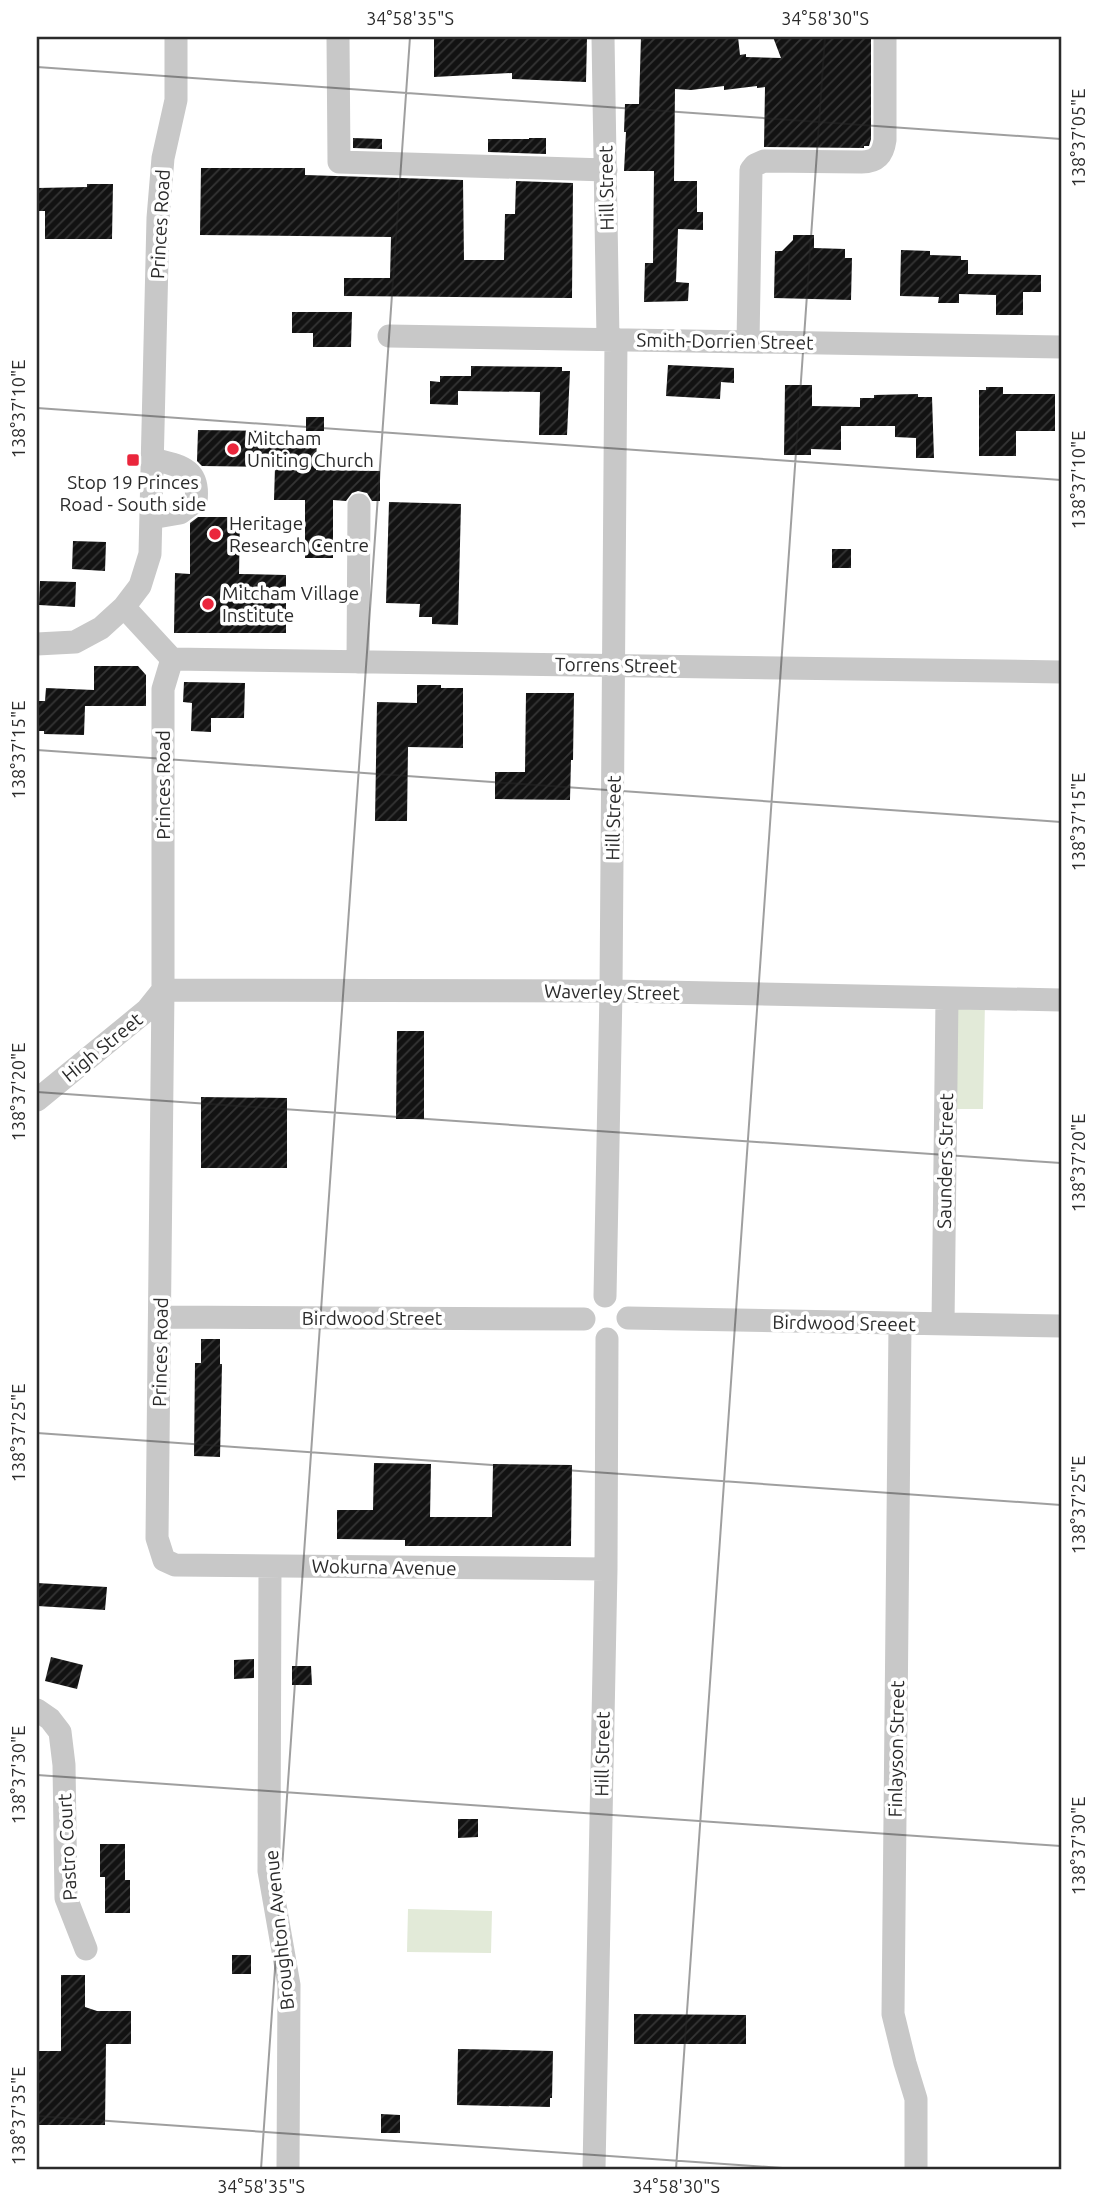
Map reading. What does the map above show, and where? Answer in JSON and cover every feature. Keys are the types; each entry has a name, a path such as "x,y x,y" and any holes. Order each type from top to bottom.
{"street":[{"name":"Princes Road","path":"37,644 75,642 101,628 124,607 140,586 150,554 158,218 163,158 176,100 176,37"},
{"path":"338,37 338,162 606,170"},
{"name":"Hill Street","path":"603,37 612,339 615,665 605,1296"},
{"path":"748,342 751,170 764,161 862,162 877,159 884,148 885,140 885,37"},
{"name":"Smith-Dorrien Street","path":"389,336 1061,347"},
{"path":"151,518 180,513 196,501 197,491 197,484 191,474 180,465 153,459"},
{"path":"358,662 359,505"},
{"path":"124,607 172,659"},
{"name":"Princes Road","path":"164,1560 157,1538 163,990 163,689 172,659"},
{"name":"Torrens Street","path":"172,659 1061,672"},
{"name":"Waverley Street","path":"163,990 611,991 1061,1000"},
{"name":"High Street","path":"37,1100 147,1010 163,990"},
{"name":"Saunders Street","path":"943,1324 947,998"},
{"path":"605,1296 618,1299 628,1318 619,1335 607,1339 595,1336 587,1328 584,1319 587,1307 594,1300 605,1296"},
{"name":"Birdwood Street","path":"160,1317 584,1319"},
{"name":"Birdwood Sreeet","path":"628,1318 1061,1326"},
{"name":"Finlayson Street","path":"900,1325 893,2014 916,2099 916,2169"},
{"name":"Hill Street","path":"594,2169 606,1569 607,1339"},
{"name":"Wokurna Avenue","path":"164,1560 175,1565 606,1569"},
{"name":"Broughton Avenue","path":"270,1566 269,1871 289,1985 288,2169"},
{"name":"Pastro Court","path":"37,1710 50,1718 60,1732 64,1765 66,1898 86,1949"}],"green space":[{"path":"949,1001 985,1001 983,1109 947,1109"},
{"path":"408,1909 492,1911 491,1953 407,1952"}],"building":[{"path":"434,37 587,38 586,82 512,79 512,73 434,77"},
{"path":"641,37 738,37 740,55 781,58 773,37 871,39 871,139 869,146 864,148 764,147 765,87 675,89 674,181 697,181 697,212 703,212 703,230 678,229 676,282 689,283 688,301 644,302 645,263 653,263 654,171 624,171 625,104 639,104"},
{"path":"353,138 382,139 382,149 353,148"},
{"path":"546,138 546,154 488,152 488,139"},
{"path":"201,168 305,168 305,175 463,180 464,260 504,260 505,214 515,214 516,181 573,183 572,298 344,296 344,278 390,278 391,237 200,235"},
{"path":"87,184 113,184 112,239 45,239 45,211 37,211 37,188 87,187"},
{"path":"793,235 814,235 814,248 845,249 845,258 852,258 851,300 774,298 775,251 782,251 793,240"},
{"path":"901,250 961,256 961,260 968,260 968,274 1041,275 1041,292 1023,292 1023,315 996,315 996,295 959,294 959,303 938,303 939,297 900,296"},
{"path":"292,312 352,312 351,347 313,347 313,333 292,333"},
{"path":"668,365 734,368 734,383 721,382 720,399 666,396"},
{"path":"471,366 562,367 562,371 570,371 567,435 539,435 540,392 458,391 458,405 430,404 430,381 440,382 440,376 471,376"},
{"path":"785,385 812,385 812,406 860,407 860,398 874,398 874,395 918,394 918,397 932,397 934,458 916,458 916,438 895,437 895,426 841,426 841,450 811,449 811,455 784,455"},
{"path":"986,387 1003,387 1003,394 1055,394 1055,431 1016,431 1016,456 979,456 979,390 986,390"},
{"path":"306,417 324,417 324,431 306,431"},
{"path":"198,430 270,431 269,437 317,437 316,470 380,471 380,501 372,501 367,493 358,491 352,493 346,501 333,500 333,558 305,558 305,500 274,500 275,467 202,466 197,461"},
{"path":"389,502 461,504 458,625 432,624 432,617 419,617 420,604 386,603"},
{"path":"198,517 240,517 239,574 286,575 286,633 174,633 175,573 190,574 190,523"},
{"path":"73,541 106,542 105,571 72,569"},
{"path":"832,549 851,549 851,568 832,568"},
{"path":"40,581 76,582 75,607 39,605"},
{"path":"94,666 138,666 146,675 146,706 85,706 84,735 44,734 44,731 37,731 37,701 45,701 46,688 94,690"},
{"path":"184,682 245,683 244,718 211,718 211,732 191,731 192,703 183,702"},
{"path":"417,685 463,688 463,748 408,747 407,821 375,821 377,702 417,703"},
{"path":"526,693 574,693 570,800 495,799 495,772 525,772"},
{"path":"397,1031 424,1031 424,1119 396,1119"},
{"path":"201,1097 287,1098 287,1168 201,1168"},
{"path":"201,1339 220,1339 220,1457 194,1456 195,1363 201,1363"},
{"path":"374,1463 431,1464 430,1517 492,1517 493,1464 572,1465 571,1546 405,1546 405,1540 337,1539 337,1510 373,1510"},
{"path":"37,1583 107,1587 105,1610 37,1606"},
{"path":"51,1657 83,1665 77,1689 45,1681"},
{"path":"254,1659 254,1678 234,1679 234,1660"},
{"path":"292,1666 311,1666 312,1685 292,1685"},
{"path":"458,1819 478,1819 478,1837 458,1838"},
{"path":"100,1844 125,1844 125,1880 130,1880 130,1913 105,1913 105,1877 100,1877"},
{"path":"232,1955 251,1955 251,1974 232,1974"},
{"path":"61,1975 85,1975 85,2007 97,2011 131,2011 131,2044 106,2044 105,2125 37,2125 37,2051 61,2051"},
{"path":"634,2014 746,2015 746,2044 634,2044"},
{"path":"458,2049 553,2051 550,2107 457,2105"},
{"path":"381,2114 400,2115 400,2133 381,2133"}],"place":[{"name":"Mitcham Uniting Church","path":"233,449"},
{"name":"Stop 19 Princes Road - South side","path":"133,460"},
{"name":"Heritage Research Centre","path":"215,534"},
{"name":"Mitcham Village Institute","path":"208,604"}]}
